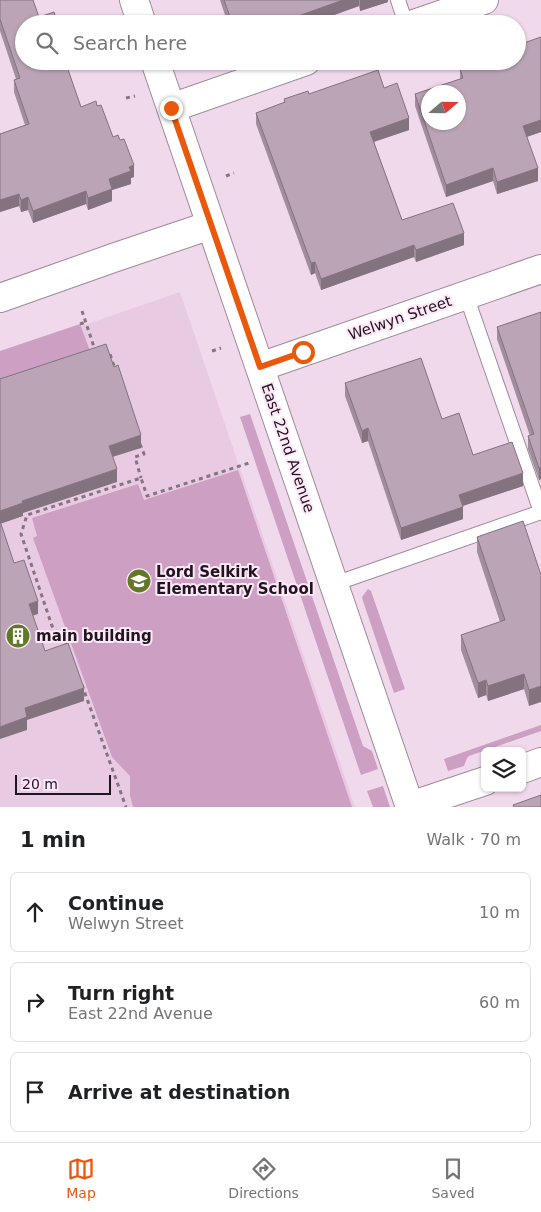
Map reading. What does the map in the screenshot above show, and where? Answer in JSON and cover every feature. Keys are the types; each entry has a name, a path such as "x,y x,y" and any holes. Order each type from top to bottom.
{"street":[{"path":"134,0 139,15"},
{"path":"440,15 484,0"},
{"name":"East 22nd Avenue","path":"158,70 410,807"},
{"path":"171,108 280,70"},
{"path":"0,298 211,225"},
{"name":"Welwyn Street","path":"260,367 541,268"},
{"path":"526,768 541,762"},
{"path":"410,807 481,782"}],"lane":[{"path":"398,0 403,15"},
{"path":"334,584 541,512 466,295"}],"path":[{"path":"82,311 97,356"},
{"path":"80,324 86,322"},
{"path":"103,353 109,351 116,370"},
{"path":"137,436 144,454 134,458 147,496 249,463"},
{"path":"70,648 52,626 21,534 27,515 141,478"},
{"path":"82,684 126,807"}],"shaded area":[{"name":"Lord Selkirk Elementary School","path":"180,292 355,807 0,807 0,354"},
{"path":"80,324 93,359 0,391 0,351"},
{"path":"250,414 363,746 372,751 378,769 361,775 240,417"},
{"path":"238,470 352,807 133,807 130,795 130,776 112,757 33,538 37,536 32,518 138,484 144,500"},
{"path":"368,589 371,591 405,689 394,693 362,597"},
{"path":"541,725 541,731 495,747 481,747 481,752 469,756 464,766 448,771 444,759"},
{"path":"383,786 390,807 373,807 367,791"}],"building":[{"path":"0,0 33,0 38,15 15,15 15,63 0,19"},
{"path":"224,0 343,0 301,15 229,15"},
{"path":"541,37 541,120 523,126 538,168 497,182 493,168 446,185 427,130 466,130 466,85 442,85 463,78 460,70 526,70 526,42"},
{"path":"17,70 68,70 81,107 96,101 97,106 101,105 113,137 118,135 120,140 124,139 134,165 129,167 131,171 109,179 112,189 88,198 86,191 33,211 28,197 21,200 19,194 0,200 0,134 29,124 14,80 20,78"},
{"path":"378,70 384,88 397,83 409,118 370,132 402,220 453,203 464,233 416,250 414,245 321,279 315,262 311,263 256,113 285,102 284,99 308,91 309,94"},
{"path":"421,92 421,112 415,94"},
{"path":"541,312 541,467 539,468 528,436 534,434 497,327"},
{"path":"106,344 114,367 118,365 141,435 109,446 117,469 22,501 23,503 0,511 0,379"},
{"path":"421,358 442,419 459,413 473,455 512,442 523,473 459,495 463,507 401,528 368,428 362,431 345,383"},
{"name":"main building","path":"0,521 14,563 24,560 38,601 29,604 45,651 68,643 84,688 25,708 27,717 0,727"},
{"path":"523,521 541,575 541,686 529,690 524,674 488,686 486,680 478,683 461,635 505,620 477,537"},
{"path":"541,795 541,807 514,807 513,805"}],"place":[{"name":"Lord Selkirk Elementary School","path":"139,581"},
{"name":"main building","path":"18,636"}],"route":[{"path":"171,108 260,367 303,352"}]}
